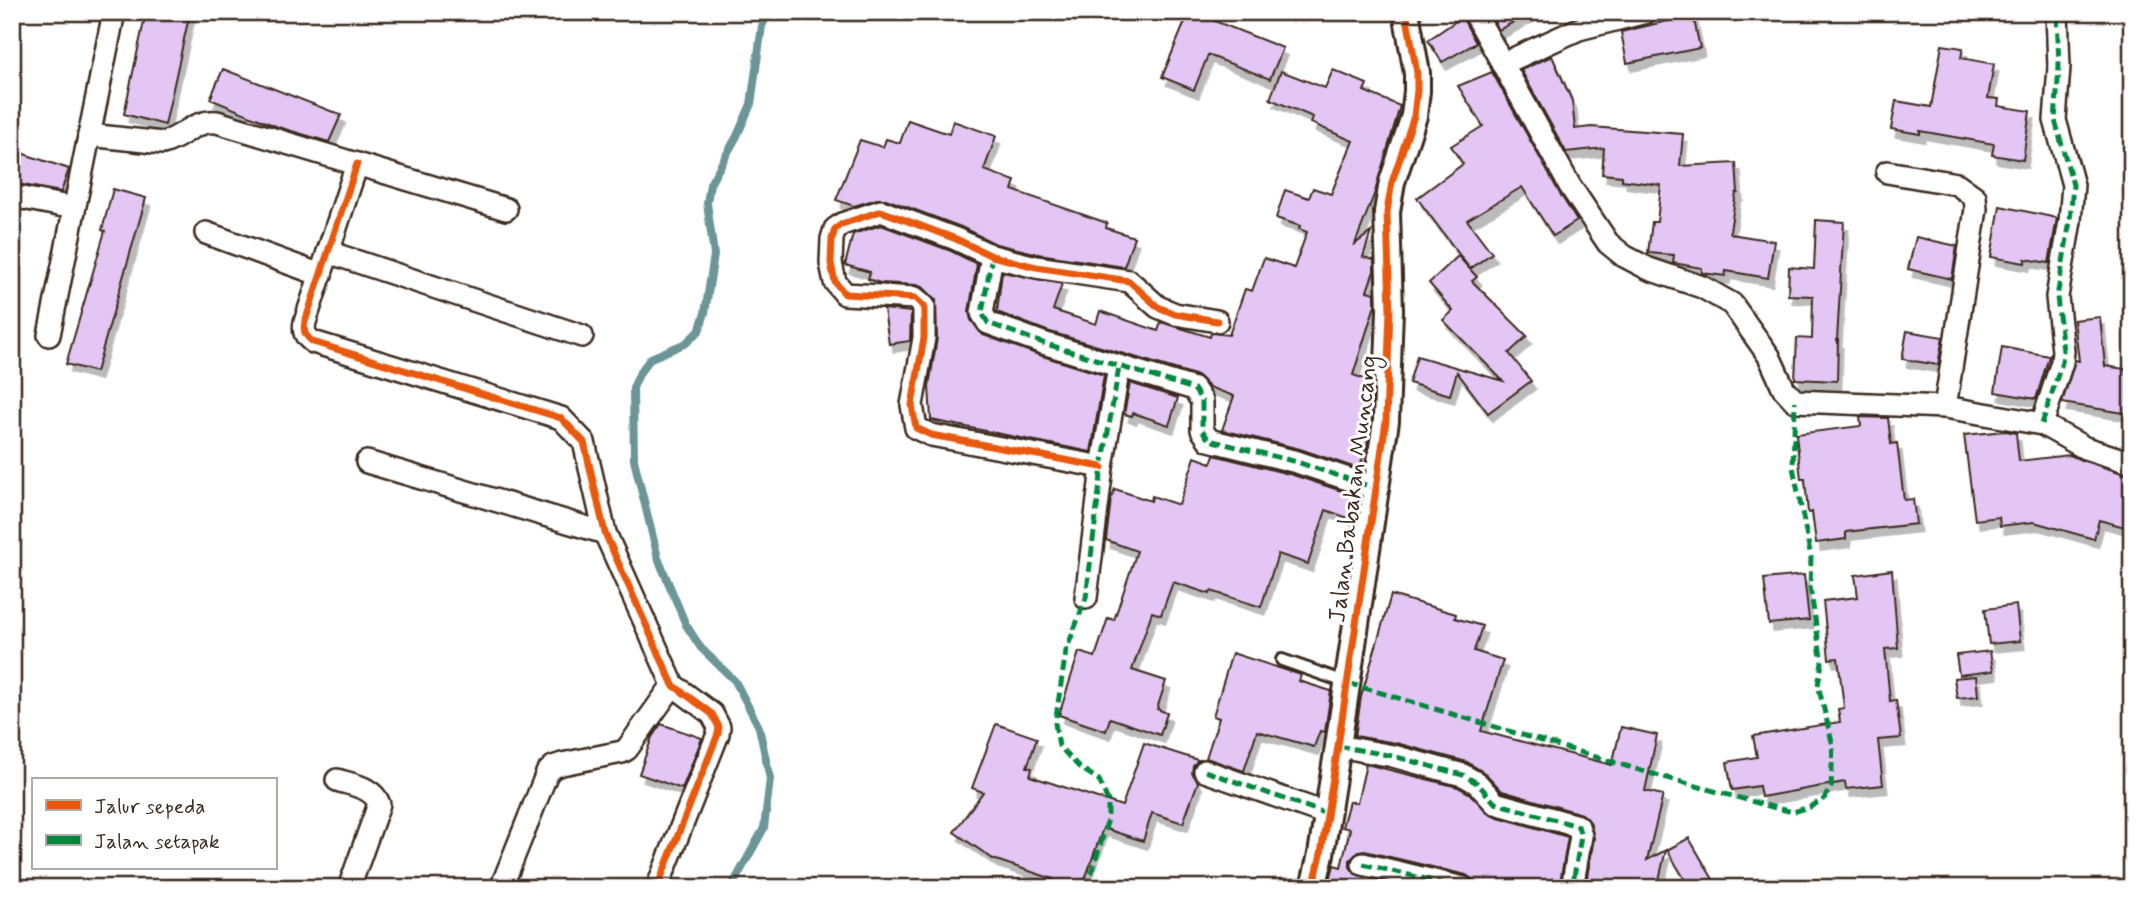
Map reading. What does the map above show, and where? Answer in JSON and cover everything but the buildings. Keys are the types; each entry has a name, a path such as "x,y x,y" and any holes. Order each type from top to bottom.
{"street":[{"path":"49,335 114,12"},
{"name":"Jalan Babakan Muncang","path":"1313,888 1328,814 1386,421 1390,350 1387,212 1392,182 1414,116 1418,73 1406,12"},
{"path":"1474,12 1570,186 1608,243 1623,256 1649,269 1702,287 1732,304 1769,356 1790,397 1795,401 1945,407 2042,424 2085,448 2132,463"},
{"path":"1502,64 1579,29 1646,12"},
{"path":"2042,424 2062,362 2057,297 2070,221 2073,185 2055,120 2059,66 2057,12"},
{"path":"89,135 163,143 175,140 196,124 207,121 506,209"},
{"path":"357,164 304,330 306,337 313,342 561,418 584,442 605,533 673,685 712,714 719,727 657,888"},
{"path":"1887,172 1957,184 1975,197 1976,209 1945,407"},
{"path":"12,196 74,208"},
{"path":"1102,467 931,436 916,428 912,405 924,338 925,306 915,298 845,293 835,282 831,263 835,229 842,224 881,211 956,239 992,256 1036,267 1129,281 1158,307 1175,314 1217,320"},
{"path":"206,233 321,275"},
{"path":"328,252 582,336"},
{"path":"992,256 982,313 988,323 1194,389 1202,401 1202,430 1209,440 1297,462 1378,489"},
{"path":"1086,598 1102,467 1119,367"},
{"path":"367,462 605,533"},
{"path":"501,888 547,773 562,764 622,752 673,685"},
{"path":"1338,746 1393,756 1464,775 1477,782 1495,803 1576,825 1581,836 1572,888"},
{"path":"1205,771 1328,814"},
{"path":"337,780 369,790 379,804 349,888"},
{"path":"1363,864 1463,888"}],"lane":[{"path":"1282,660 1348,683"}],"waterway":[{"path":"731,888 764,828 770,779 759,727 735,681 701,648 686,625 658,558 634,460 633,388 640,372 651,358 686,343 699,331 705,313 714,255 707,203 710,184 737,136 751,104 762,26 769,12"}],"marked path":[{"path":"2042,424 2062,362 2057,297 2070,221 2073,185 2055,120 2059,67 2057,12"},
{"path":"992,256 982,313 988,323 1043,343 1194,389 1202,401 1202,430 1209,440 1297,462 1378,489"},
{"path":"1087,888 1108,819 1108,801 1099,780 1079,767 1059,746 1055,723 1066,651 1086,598 1102,467 1119,367"},
{"path":"1348,683 1772,807 1793,812 1824,799 1831,787 1833,746 1818,685 1822,663 1810,587 1811,557 1793,467 1795,401"},
{"path":"1338,746 1393,756 1463,775 1477,783 1495,803 1578,826 1581,836 1572,888"},
{"path":"1205,771 1327,814"},
{"path":"1363,864 1463,888"}],"cycle path":[{"path":"1313,888 1338,746 1386,421 1390,310 1387,212 1392,182 1414,116 1417,91 1417,73 1406,12"},
{"path":"357,164 305,322 306,336 313,342 561,418 584,442 605,533 673,685 712,714 719,727 657,888"},
{"path":"1102,467 931,435 916,428 912,405 924,338 924,306 915,298 845,294 835,282 831,263 835,229 842,224 881,211 956,239 992,256 1036,267 1129,281 1158,307 1175,314 1217,321"}]}
